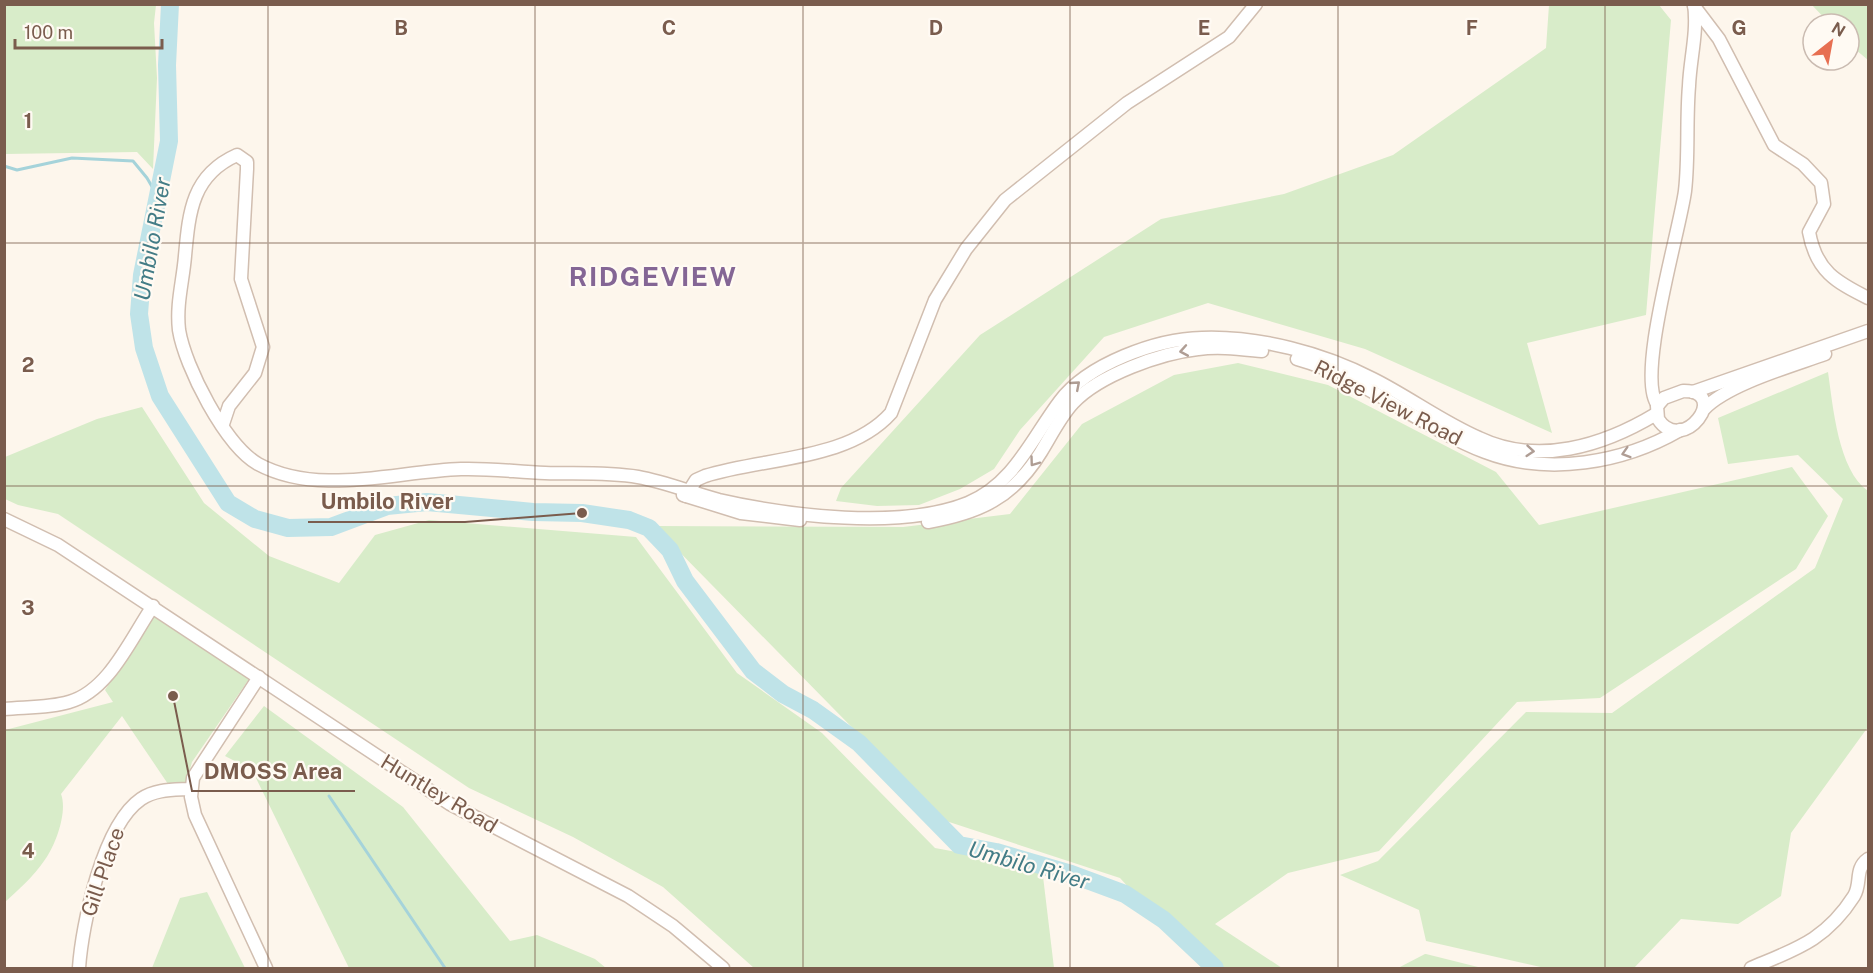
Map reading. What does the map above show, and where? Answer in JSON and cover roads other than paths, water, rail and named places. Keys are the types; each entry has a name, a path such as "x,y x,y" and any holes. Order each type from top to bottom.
{"street":[{"path":"687,493 705,476 845,445 879,427 891,413 935,300 966,249 1005,200 1127,103 1229,37 1256,4"},
{"path":"1694,5 1719,39 1774,145 1803,164 1821,183 1824,204 1809,232 1816,257 1837,282 1869,298"},
{"path":"1680,430 1662,425 1651,393 1662,290 1684,193 1694,5"},
{"name":"Ridge View Road","path":"223,424 229,406 255,373 263,347 241,279 248,169 247,162 237,155 214,168 189,209 178,308 180,333 189,362 212,409 239,450 256,463 273,471 308,479 343,480 464,469 629,476 658,482 687,493 770,508 864,517 926,515 964,504 989,492 1008,476 1063,397 1076,383 1117,360 1178,340 1205,337 1240,340 1331,360 1373,379 1485,452 1519,461 1568,464 1614,457 1650,446 1695,422 1712,401 1736,388 1869,339"},
{"name":"Ridge View Road","path":"1420,411 1486,441 1512,449 1538,452 1578,447 1605,439 1657,410 1664,398 1869,331"},
{"path":"1652,374 1655,381 1664,388 1688,392 1703,399 1704,409"},
{"name":"Huntley Road","path":"5,521 58,545 450,804 628,896 673,926 723,969"},
{"path":"4,709 59,704 80,698 90,692 110,671 153,606"},
{"path":"259,677 199,768 190,789 195,815 266,969"},
{"name":"Gill Place","path":"79,968 82,933 111,838 124,816 133,805 152,793 190,789"},
{"path":"1856,894 1859,870 1869,859"},
{"path":"1750,969 1818,937 1856,894 1869,890"}],"waterway":[{"name":"Umbilo River","path":"170,4 167,65 169,141 142,275 139,314 144,348 160,396 228,503 255,519 288,528 331,527 387,506 427,502 533,512 582,513 629,520 649,528 670,550 685,581 753,671 783,694 813,710 859,743 959,845 996,852 1071,874 1125,894 1164,920 1215,968"},
{"path":"4,166 17,170 72,158 133,161 147,178 158,197"},
{"path":"329,796 445,968"}],"place":[{"name":"Umbilo River","path":"582,513"},
{"name":"DMOSS Area","path":"173,696"}],"district":[{"name":"RIDGEVIEW","path":"653,277"}]}
